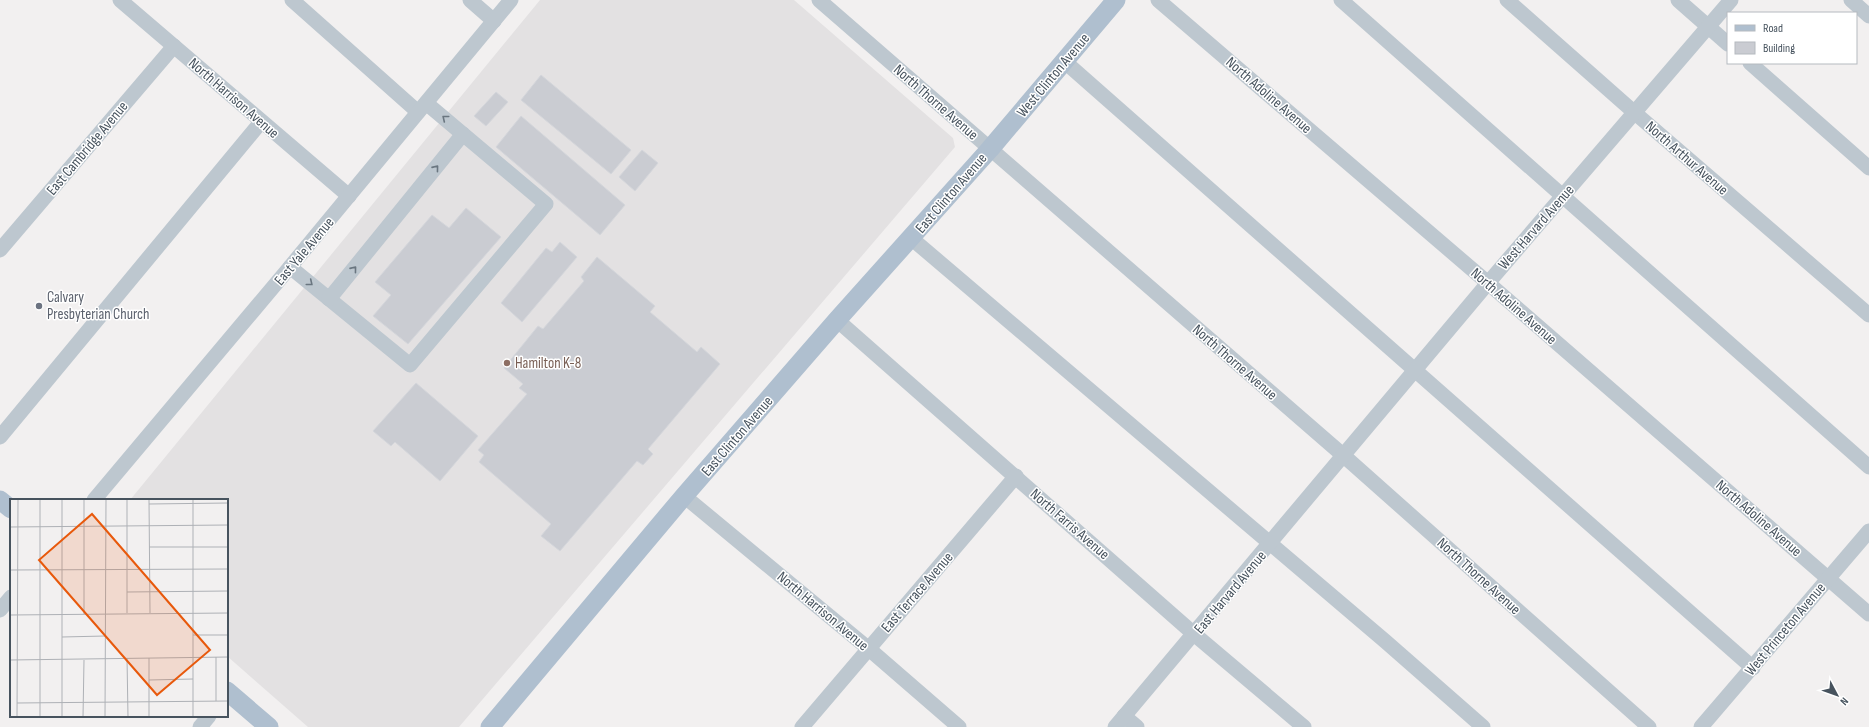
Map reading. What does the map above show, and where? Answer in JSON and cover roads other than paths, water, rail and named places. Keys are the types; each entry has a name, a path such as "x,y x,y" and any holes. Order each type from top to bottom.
{"main road":[{"name":"West Clinton Avenue","path":"990,149 1116,0"},
{"name":"East Clinton Avenue","path":"490,727 684,496 837,320 990,149"},
{"path":"0,500 10,508"},
{"path":"228,693 269,727"}],"street":[{"name":"North Harrison Avenue","path":"120,0 349,196"},
{"path":"290,267 410,365 546,204 463,134 422,107 292,0"},
{"path":"470,0 494,21"},
{"name":"East Yale Avenue","path":"95,499 290,267 511,0"},
{"name":"North Thorne Avenue","path":"819,0 1344,456 1649,727"},
{"name":"North Adoline Avenue","path":"1158,0 1488,283 1869,614"},
{"path":"1341,0 1869,467"},
{"name":"North Arthur Avenue","path":"1507,0 1635,113 1869,315"},
{"path":"1678,0 1727,43"},
{"name":"West Harvard Avenue","path":"1344,456 1488,283 1731,0"},
{"path":"1851,0 1869,16"},
{"name":"East Cambridge Avenue","path":"0,250 174,46"},
{"path":"1064,61 1753,668"},
{"path":"1751,64 1869,168"},
{"path":"0,437 261,122"},
{"path":"329,299 463,134"},
{"path":"911,238 1483,727"},
{"name":"North Farris Avenue","path":"837,320 1194,634 1304,727"},
{"name":"East Harvard Avenue","path":"1115,727 1344,456"},
{"name":"East Terrace Avenue","path":"802,727 1016,476"},
{"name":"North Harrison Avenue","path":"684,496 960,727"},
{"name":"West Princeton Avenue","path":"1701,727 1753,668 1827,578 1869,531"},
{"path":"0,610 10,598"},
{"path":"1124,716 1138,727"},
{"path":"200,727 208,717"}],"place":[{"name":"Calvary Presbyterian Church","path":"39,306"},
{"name":"Hamilton K-8","path":"507,363"}]}
